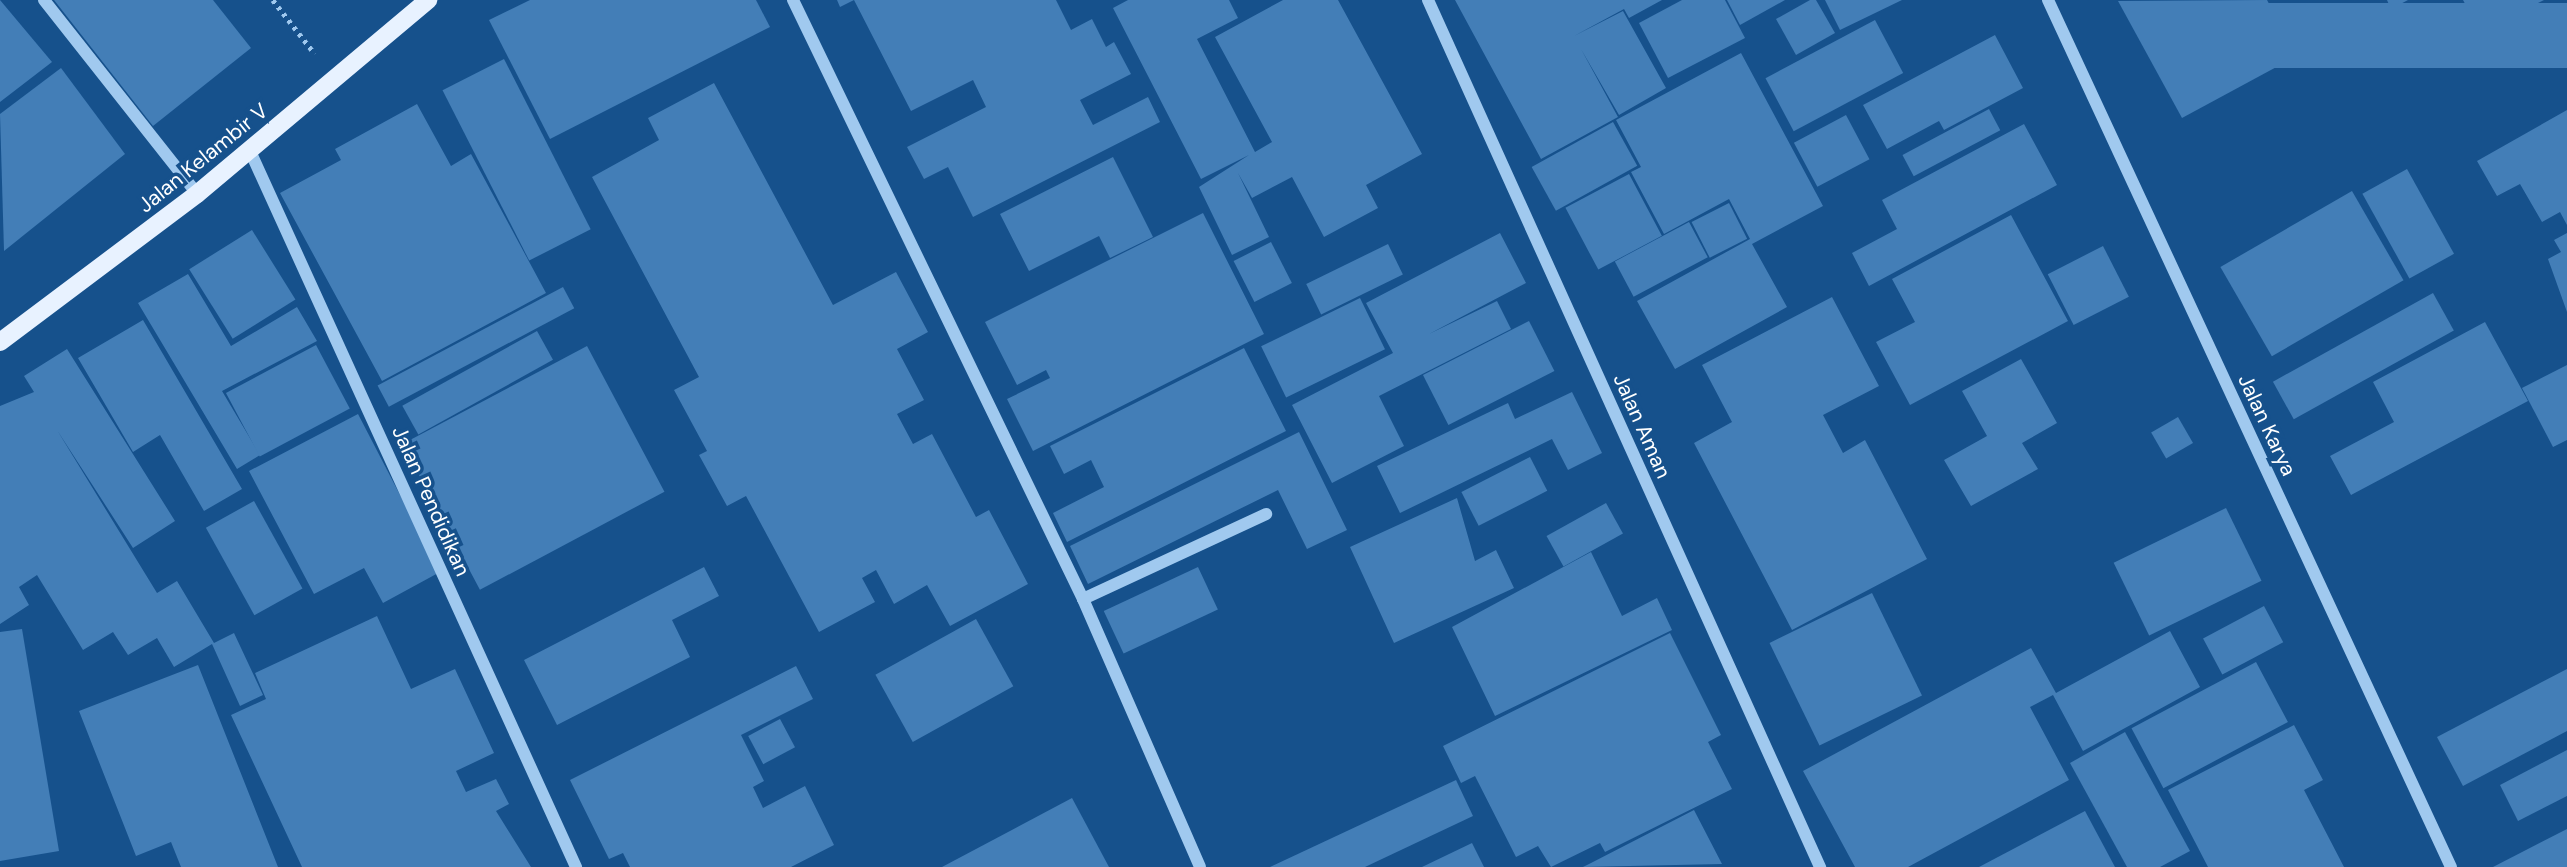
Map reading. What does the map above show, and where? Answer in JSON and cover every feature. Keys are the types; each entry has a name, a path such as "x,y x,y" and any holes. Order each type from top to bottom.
{"main road":[{"name":"Jalan Kelambir V","path":"0,342 197,194 428,0"}],"street":[{"path":"44,0 197,194"},
{"path":"793,0 1083,599 1200,867"},
{"name":"Jalan Aman","path":"1428,0 1820,867"},
{"name":"Jalan Karya","path":"2048,0 2451,867"},
{"name":"Jalan Pendidikan","path":"250,151 576,867"},
{"path":"1083,599 1266,514"}],"path":[{"path":"272,0 335,79"}],"building":[{"path":"0,0 52,62 0,102"},
{"path":"54,0 213,0 251,48 153,126"},
{"path":"530,0 756,0 770,27 550,139 489,20"},
{"path":"837,0 854,0 840,7"},
{"path":"854,0 1056,0 1071,30 1092,19 1106,47 1114,42 1131,74 1080,100 1093,125 1148,97 1160,122 973,217 948,167 924,179 907,147 986,107 973,80 911,111"},
{"path":"1128,0 1229,0 1238,18 1197,39 1255,152 1272,142 1215,37 1283,0 1338,0 1422,154 1366,185 1378,208 1324,237 1292,177 1252,198 1238,173 1269,237 1232,255 1199,187 1249,155 1201,179 1113,8"},
{"path":"1455,0 1662,0 1629,18 1624,9 1574,36 1623,11 1666,88 1619,115 1581,49 1618,117 1541,159"},
{"path":"1682,0 1725,0 1745,38 1668,78 1639,23"},
{"path":"1727,0 1785,0 1740,25"},
{"path":"1810,0 1816,0 1835,33 1796,55 1776,19"},
{"path":"1825,0 1902,0 1840,30"},
{"path":"2267,0 2297,56 2182,118 2118,1"},
{"path":"2387,0 2408,0 2391,9"},
{"path":"2463,0 2544,0 2480,32"},
{"path":"2173,3 2567,3 2567,68 2173,68"},
{"path":"1875,20 1903,73 1794,131 1766,78"},
{"path":"1995,35 2023,88 1944,130 1939,121 1887,149 1863,105"},
{"path":"1741,53 1823,206 1752,244 1787,307 1675,369 1637,301 1750,239 1729,199 1664,234 1631,172 1641,167 1616,120"},
{"path":"504,59 591,229 529,261 443,90"},
{"path":"61,68 125,154 4,251 0,114"},
{"path":"714,83 833,305 896,272 928,332 897,349 924,400 897,414 913,444 932,434 976,517 989,510 1028,584 950,626 927,585 894,604 876,570 862,578 875,602 819,632 746,496 727,506 699,455 707,451 674,390 699,377 592,177 659,140 648,118"},
{"path":"417,104 451,166 471,154 546,293 382,381 280,193 341,160 335,149"},
{"path":"1989,109 2000,130 1914,176 1902,155"},
{"path":"2567,110 2567,225 2560,212 2542,222 2520,184 2497,196 2477,161"},
{"path":"1846,115 1869,159 1817,187 1794,143"},
{"path":"1613,122 1637,166 1556,211 1532,167"},
{"path":"2024,124 2057,185 1869,286 1852,253 1897,229 1882,200"},
{"path":"1113,157 1153,237 1110,258 1099,236 1029,271 1000,214"},
{"path":"2407,169 2454,254 2409,279 2362,194"},
{"path":"1629,174 1662,236 1598,270 1565,208"},
{"path":"2352,191 2404,280 2272,356 2220,267"},
{"path":"1729,203 1747,239 1710,258 1692,222"},
{"path":"1203,213 1264,334 1033,451 1007,399 1050,378 1046,370 1017,385 985,322"},
{"path":"2011,215 2068,321 1910,405 1876,342 1915,322 1892,279"},
{"path":"1689,222 1708,257 1634,297 1615,261"},
{"path":"252,230 295,300 233,339 189,269"},
{"path":"1500,233 1526,283 1429,334 1497,301 1511,329 1379,396 1404,446 1332,483 1292,405 1393,353 1366,303"},
{"path":"2567,233 2567,312 2548,259 2561,252 2554,240"},
{"path":"1271,242 1292,283 1254,302 1234,261"},
{"path":"1388,244 1403,275 1321,314 1306,284"},
{"path":"2103,246 2129,297 2074,325 2048,274"},
{"path":"188,274 231,346 297,307 317,341 222,391 260,455 237,469 138,303"},
{"path":"563,287 574,308 389,407 378,386"},
{"path":"2433,293 2454,331 2294,419 2273,382"},
{"path":"1832,297 1879,386 1823,415 1843,453 1865,440 1927,559 1792,630 1694,443 1732,422 1702,365"},
{"path":"1360,298 1385,349 1286,397 1261,346"},
{"path":"143,320 242,489 204,511 160,435 133,452 78,358"},
{"path":"1529,321 1554,371 1448,425 1423,375"},
{"path":"2485,322 2528,401 2351,495 2330,456 2394,422 2373,382"},
{"path":"537,331 553,360 418,435 402,406"},
{"path":"316,345 350,409 260,456 226,393"},
{"path":"587,346 664,492 480,590 402,444"},
{"path":"1244,348 1286,431 1067,542 1053,513 1104,487 1091,460 1064,474 1050,446"},
{"path":"67,349 175,521 133,548 57,430 157,593 177,581 214,643 234,633 263,695 240,706 212,644 174,667 157,638 128,655 113,632 83,650 37,575 19,587 29,605 0,624 0,406 34,392 24,376"},
{"path":"2021,359 2057,423 2022,443 2038,469 1971,506 1944,460 1987,436 1962,391"},
{"path":"2567,365 2567,440 2553,447 2522,388"},
{"path":"1572,392 1602,453 1568,470 1552,439 1400,513 1377,466 1508,403 1515,419"},
{"path":"358,414 440,572 383,603 364,568 314,594 249,471"},
{"path":"2178,417 2193,443 2166,458 2151,432"},
{"path":"1299,432 1347,530 1307,549 1278,490 1088,584 1070,546"},
{"path":"1530,457 1547,491 1479,526 1461,492"},
{"path":"1457,498 1475,561 1496,550 1514,588 1394,643 1350,547"},
{"path":"254,501 302,588 254,615 206,528"},
{"path":"1606,503 1623,534 1563,567 1547,536"},
{"path":"2226,508 2262,581 2149,636 2114,563"},
{"path":"1591,552 1622,616 1657,598 1672,630 1495,716 1452,627"},
{"path":"704,567 719,596 672,620 690,657 557,725 524,660"},
{"path":"1198,567 1218,610 1124,654 1104,611"},
{"path":"1872,593 1922,695 1820,745 1770,643"},
{"path":"2264,606 2283,642 2222,675 2203,638"},
{"path":"377,616 411,689 455,669 494,753 456,771 466,792 496,779 509,804 496,811 531,867 302,867 231,715 266,699 255,673"},
{"path":"976,619 1013,686 913,742 875,675"},
{"path":"22,629 59,851 0,861 0,632"},
{"path":"2170,631 2200,687 2083,751 2053,695 2030,707 2069,780 1908,867 1855,867 1803,771 2031,648 2056,693"},
{"path":"1670,633 1721,735 1708,742 1732,789 1605,852 1600,843 1551,867 1538,846 1516,857 1475,776 1461,783 1443,746"},
{"path":"2256,662 2288,722 2163,788 2132,728"},
{"path":"198,665 278,867 181,867 171,842 136,856 79,711"},
{"path":"796,666 813,699 741,735 764,781 753,787 763,808 805,786 834,845 791,867 630,867 623,853 609,859 570,780"},
{"path":"2567,669 2567,731 2463,786 2437,737"},
{"path":"780,719 795,747 763,764 748,736"},
{"path":"2294,725 2323,780 2304,790 2344,867 2208,867 2168,790"},
{"path":"2125,732 2190,851 2160,867 2127,867 2070,763"},
{"path":"2567,750 2567,796 2518,821 2500,785"},
{"path":"1456,780 1473,816 1365,867 1270,867"},
{"path":"1072,798 1109,867 942,867"},
{"path":"1694,810 1722,864 1583,867 1591,863"},
{"path":"2085,811 2115,867 1979,867"},
{"path":"2567,829 2567,867 2493,867"},
{"path":"1472,843 1484,867 1422,867"}]}
